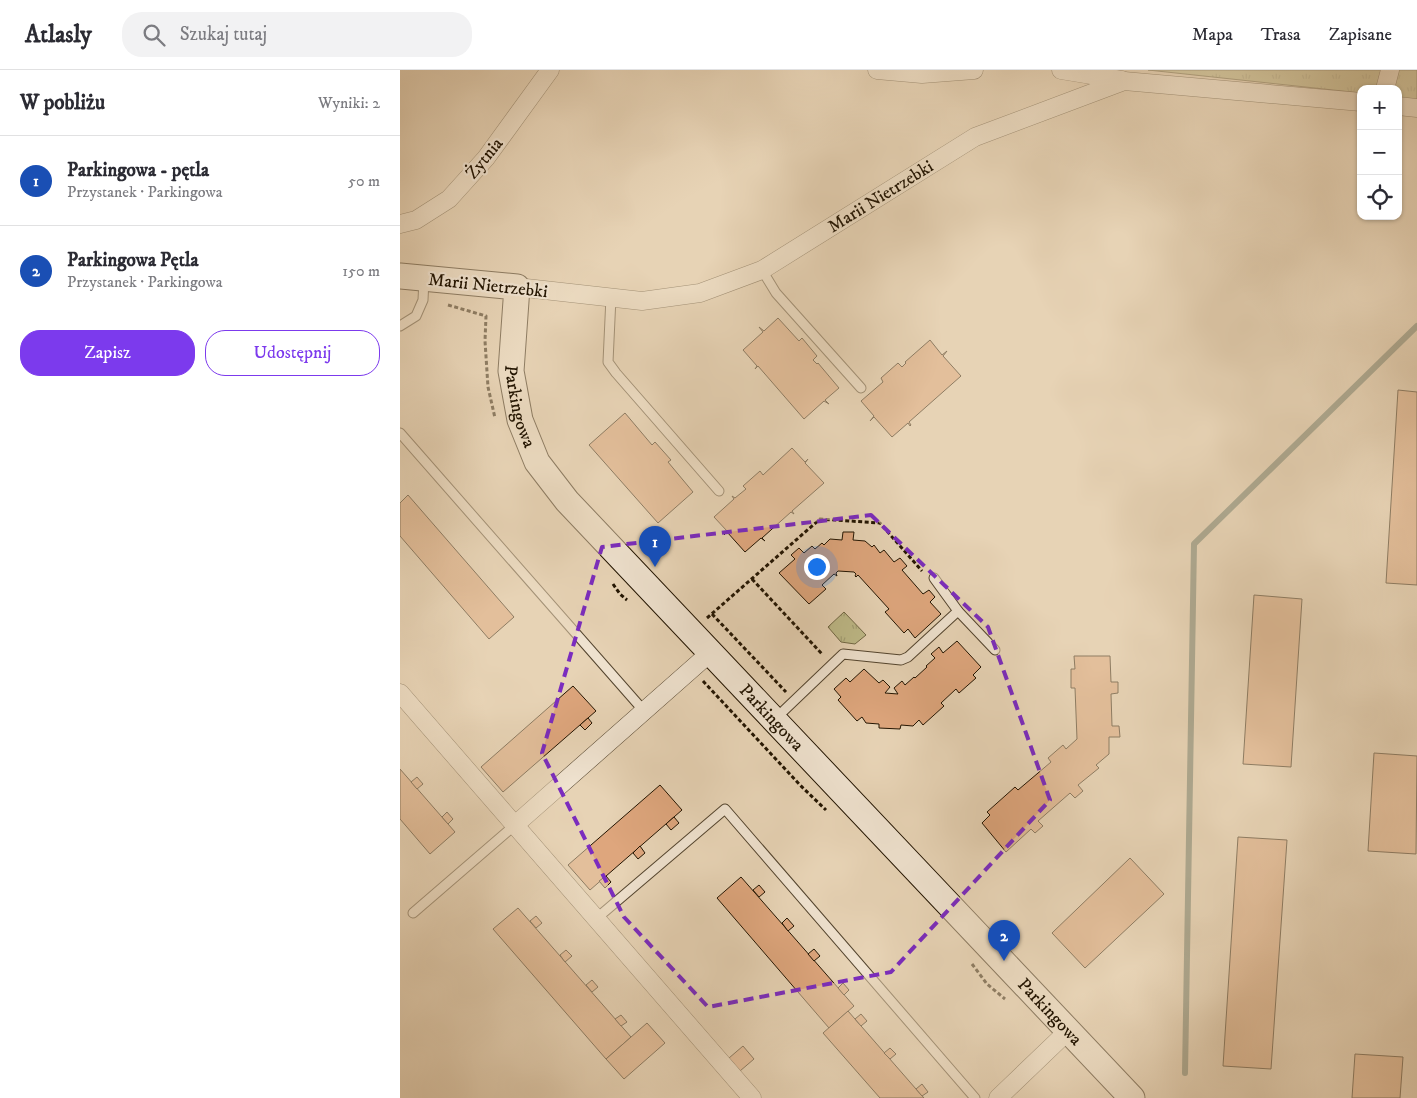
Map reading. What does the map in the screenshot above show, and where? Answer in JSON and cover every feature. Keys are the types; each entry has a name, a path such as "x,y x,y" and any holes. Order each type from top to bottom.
{"street":[{"name":"Żytnia","path":"400,224 416,220 449,199 486,158 550,70"},
{"path":"877,70 922,74 974,70"},
{"path":"1061,70 1124,81"},
{"path":"1386,85 1390,70"},
{"name":"Marii Nietrzebki","path":"400,276 642,301 700,293 762,270 975,137 1124,81 1357,102"},
{"path":"1402,106 1417,108"},
{"name":"Parkingowa","path":"517,287 511,371 520,420 537,462 567,501 1132,1098"},
{"path":"516,825 711,652"},
{"path":"400,693 752,1098"},
{"path":"998,1098 1069,1030"}],"lane":[{"path":"762,270 776,292 861,388"},
{"path":"400,326 416,316 423,300 425,278"},
{"path":"611,297 608,362 719,491"},
{"path":"400,432 644,711"},
{"path":"934,578 958,611 995,650"},
{"path":"775,719 843,654 901,660 908,657 958,611"},
{"path":"597,918 725,809 975,1098"},
{"path":"413,913 516,825"}],"path":[{"path":"692,631 820,519 880,523 928,578 934,578"},
{"path":"752,579 832,664"},
{"path":"712,614 794,700"}],"highlighted area":[{"path":"871,515 988,627 1050,800 891,972 708,1007 624,917 542,753 602,547"}],"green space":[{"path":"1148,70 1417,70 1417,100 1402,98 1402,85 1357,85 1357,93"},
{"path":"844,612 866,635 855,644 841,642 828,627"}],"building":[{"path":"778,318 799,341 802,338 817,356 813,360 818,363 839,388 825,400 829,404 824,401 804,419 758,366 755,369 757,366 743,350 763,332 759,327 764,331"},
{"path":"930,340 942,355 947,351 943,356 961,376 909,422 910,426 908,423 892,437 874,417 870,421 874,416 861,401 883,382 881,378 898,363 902,367 905,362"},
{"path":"1398,390 1417,392 1417,585 1386,583"},
{"path":"625,413 652,445 655,442 671,460 668,462 693,492 658,523 589,445"},
{"path":"792,448 805,462 808,459 805,463 824,483 792,511 794,514 791,512 762,538 765,541 761,538 745,552 727,532 724,535 727,531 714,517 734,499 732,496 735,498 746,489 743,486 760,471 763,475"},
{"path":"408,495 514,617 489,639 400,536 400,503"},
{"path":"843,532 854,532 853,540 865,541 872,547 874,545 880,553 884,550 894,562 900,558 907,566 902,570 923,594 929,590 935,597 930,602 941,614 915,638 908,629 904,633 885,612 889,609 858,575 855,576 854,572 838,571 836,573 837,576 834,574 822,585 826,589 809,604 779,573 795,559 791,555 799,548 804,553 812,546 815,549 822,543 824,545 830,539 842,540"},
{"path":"1254,595 1302,599 1291,767 1243,764"},
{"path":"957,641 981,667 973,675 976,678 959,693 956,689 941,703 944,706 923,725 919,720 913,726 901,725 900,729 879,728 879,724 866,723 862,717 857,721 838,700 841,697 834,689 846,678 850,682 864,669 879,683 883,680 890,687 885,693 898,694 894,688 902,681 905,685 927,667 935,658 931,654 939,647 943,653"},
{"path":"1074,656 1110,656 1111,682 1118,682 1118,693 1111,694 1112,726 1119,726 1120,737 1109,737 1109,754 1096,765 1099,768 1078,785 1083,791 1075,798 1070,793 1038,821 1043,826 1035,833 1031,829 1006,852 982,823 990,815 987,812 1015,787 1018,790 1051,762 1048,758 1063,745 1066,749 1077,739 1075,688 1071,688 1071,669 1075,669"},
{"path":"573,686 596,711 503,792 481,767"},
{"path":"588,718 592,723 585,730 580,725"},
{"path":"1374,753 1417,756 1416,854 1368,851"},
{"path":"400,769 455,832 430,854 400,819"},
{"path":"417,777 423,784 417,789 411,782"},
{"path":"660,785 682,810 590,890 568,865"},
{"path":"447,812 453,819 448,824 442,817"},
{"path":"674,817 679,823 671,830 666,824"},
{"path":"1238,837 1287,840 1271,1069 1223,1066"},
{"path":"640,846 645,853 638,859 633,853"},
{"path":"1130,858 1164,894 1085,968 1052,933"},
{"path":"606,876 611,882 605,888 599,881"},
{"path":"741,877 854,1006 829,1028 717,898"},
{"path":"759,885 765,892 759,897 753,890"},
{"path":"518,908 631,1037 606,1059 493,929"},
{"path":"536,916 542,923 536,928 530,921"},
{"path":"787,918 794,926 788,931 782,923"},
{"path":"814,949 820,956 814,961 808,954"},
{"path":"566,950 572,956 565,962 560,955"},
{"path":"592,980 598,987 592,992 586,985"},
{"path":"843,983 849,990 844,995 838,988"},
{"path":"848,1011 924,1098 880,1098 823,1033"},
{"path":"861,1014 867,1021 861,1026 855,1019"},
{"path":"621,1015 627,1022 621,1026 615,1019"},
{"path":"647,1023 665,1043 624,1079 606,1059"},
{"path":"743,1046 754,1059 740,1071 729,1058"},
{"path":"890,1048 896,1054 890,1059 884,1053"},
{"path":"1355,1054 1403,1057 1400,1098 1352,1098"},
{"path":"922,1084 928,1092 922,1096 916,1089"}],"waterway":[{"path":"1185,1073 1194,544 1417,326"}],"place":[{"name":"Parkingowa - pętla","path":"655,567"},
{"name":"Parkingowa Pętla","path":"1004,961"}]}
